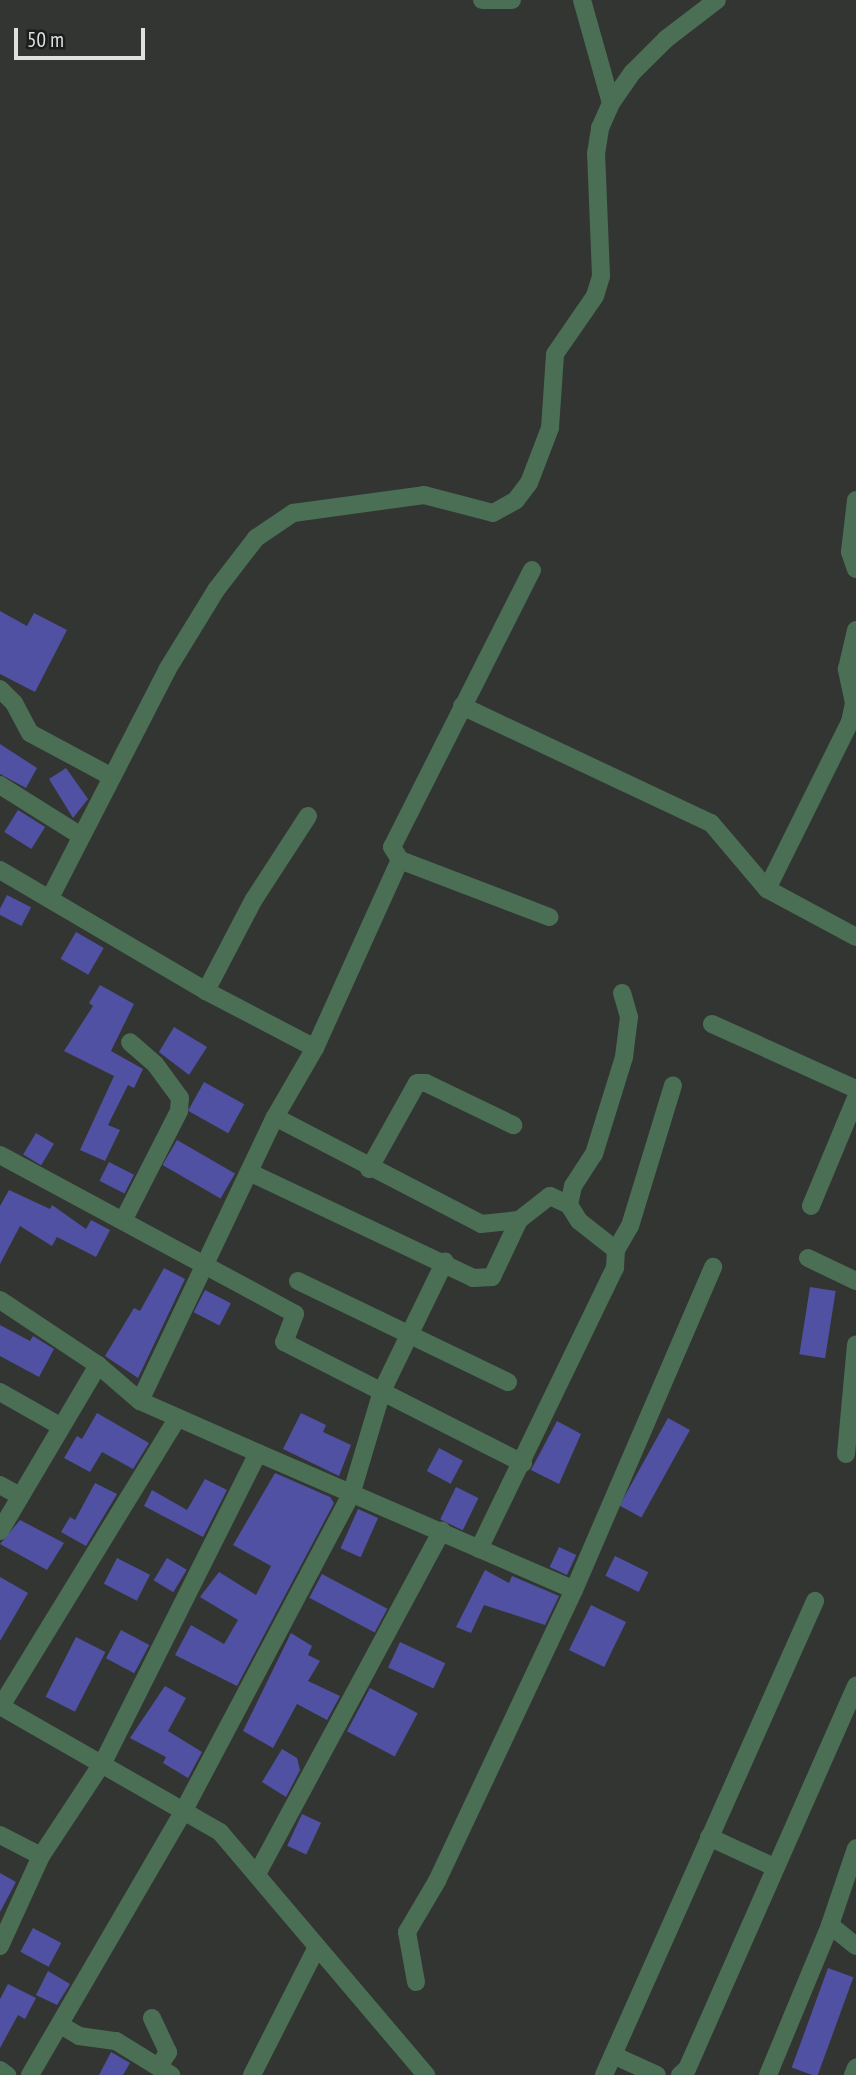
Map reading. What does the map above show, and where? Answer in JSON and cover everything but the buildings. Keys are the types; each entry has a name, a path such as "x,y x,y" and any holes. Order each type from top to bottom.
{"street":[{"path":"482,0 512,0"},
{"path":"582,0 611,103"},
{"path":"50,898 167,670 216,590 256,538 279,520 316,508 424,495 493,513 503,510 522,491 550,428 555,354 595,296 601,276 596,154 611,103 633,72 666,39 717,0"},
{"path":"856,500 850,552 856,569"},
{"path":"141,1401 275,1117 315,1048 400,860 392,840 532,570"},
{"path":"767,890 850,722 854,703 847,660 856,630"},
{"path":"0,689 14,703 30,733 112,777"},
{"path":"462,706 711,823 767,890 856,937"},
{"path":"0,785 82,836"},
{"path":"206,991 254,899 308,816"},
{"path":"400,860 549,917"},
{"path":"0,870 206,991 315,1048"},
{"path":"569,1205 573,1186 594,1154 624,1056 629,1017 622,993"},
{"path":"712,1024 856,1089"},
{"path":"124,1221 178,1111 180,1098 155,1064 130,1042"},
{"path":"369,1169 416,1083 425,1083 513,1125"},
{"path":"479,1549 523,1463 615,1268 616,1250 630,1226 673,1085"},
{"path":"811,1206 856,1098"},
{"path":"275,1117 369,1169 481,1224 519,1220"},
{"path":"0,1155 295,1314 284,1342 523,1463"},
{"path":"249,1172 445,1261 473,1278 492,1277 519,1220 550,1196 569,1205 579,1221 616,1250"},
{"path":"808,1258 856,1281"},
{"path":"30,2075 62,2026 184,1810 351,1495 382,1391 407,1334 445,1261"},
{"path":"416,1982 407,1931 438,1881 574,1590 713,1267"},
{"path":"298,1281 508,1382"},
{"path":"0,1300 98,1365 141,1401 351,1495 442,1531 574,1590"},
{"path":"846,1454 856,1344"},
{"path":"0,1531 98,1365"},
{"path":"0,1392 60,1426"},
{"path":"177,1419 1,1706 103,1762 220,1832 316,1949 426,2075"},
{"path":"0,1945 41,1856 103,1762 258,1453"},
{"path":"0,1485 20,1496"},
{"path":"257,1874 442,1531"},
{"path":"604,2075 815,1601"},
{"path":"680,2075 687,2069 856,1686"},
{"path":"0,1835 41,1856"},
{"path":"709,1838 774,1867"},
{"path":"768,2075 830,1924 856,1849"},
{"path":"830,1924 856,1946"},
{"path":"252,2075 316,1949"},
{"path":"62,2026 79,2036 116,2041 165,2070 168,2052 152,2018"},
{"path":"613,2055 657,2075"},
{"path":"853,2075 856,2068"},
{"path":"0,2070 8,2075"}]}
